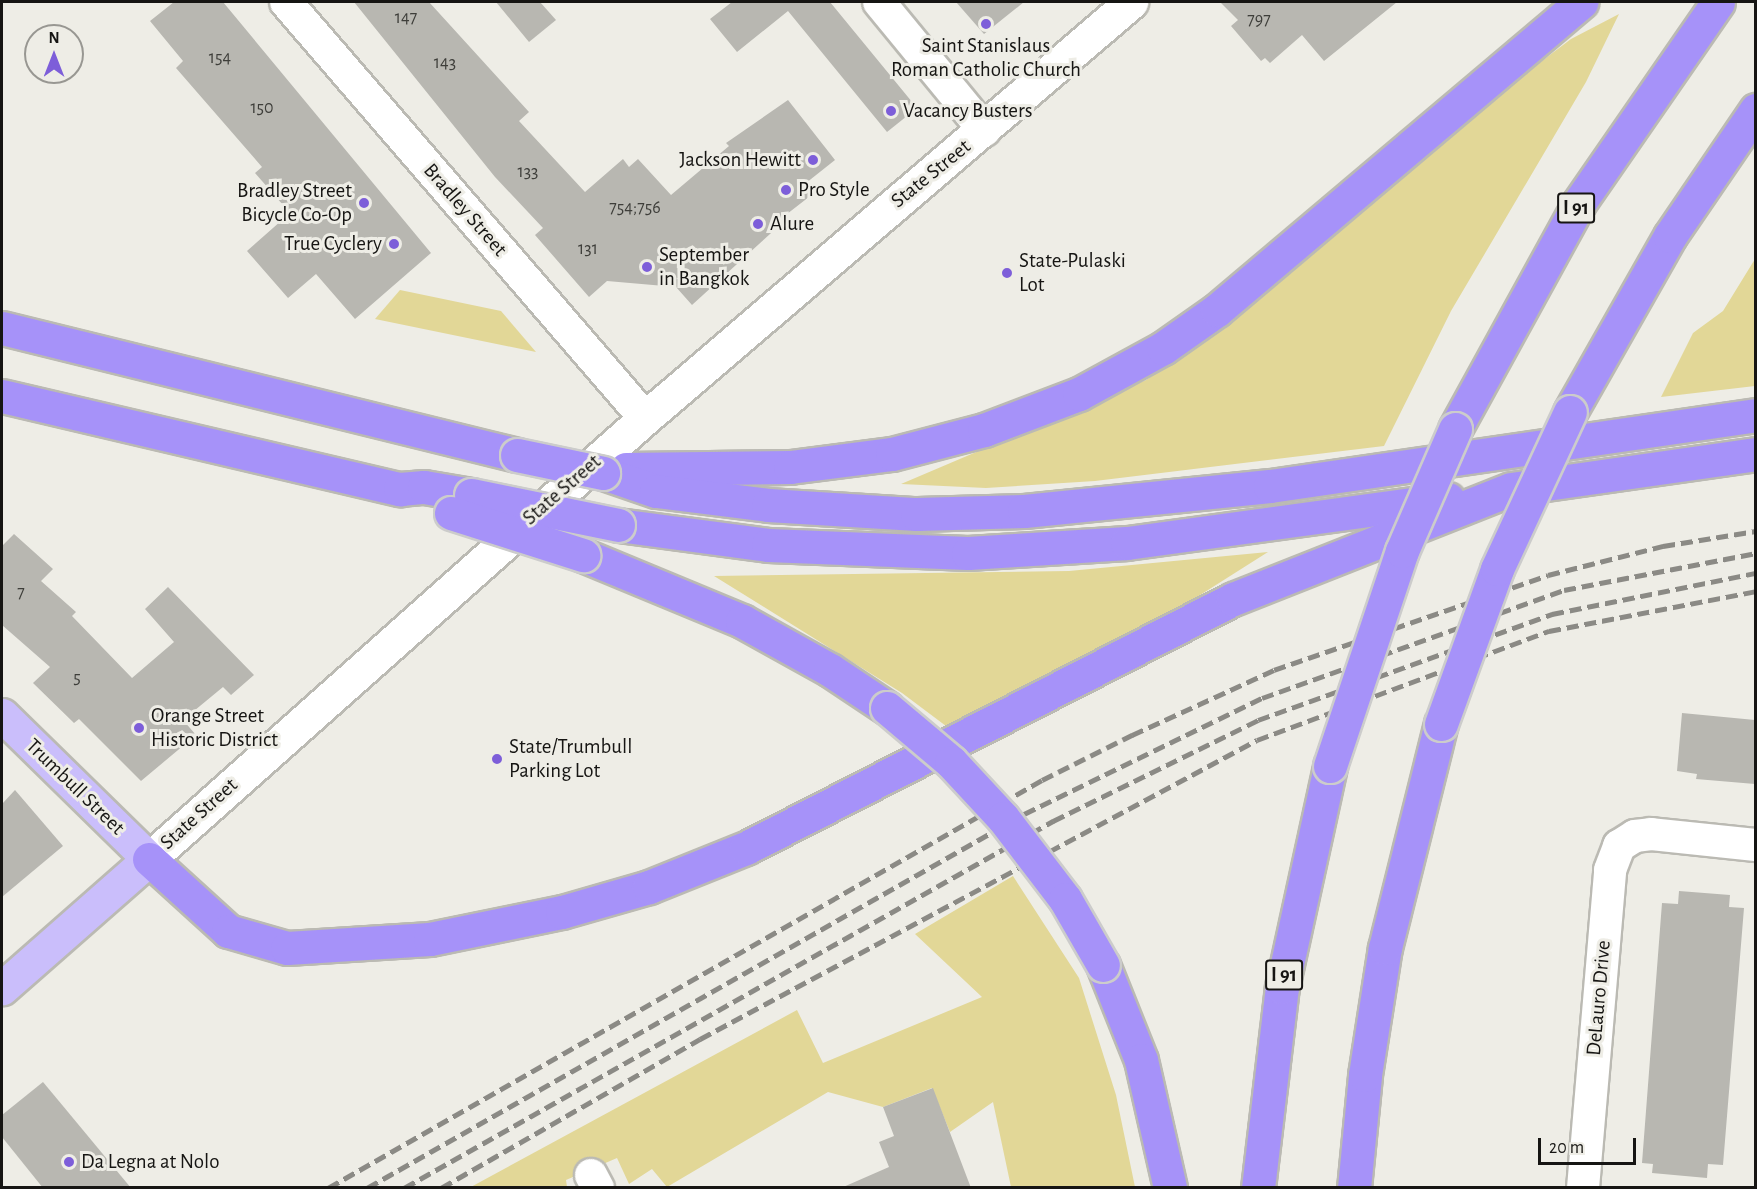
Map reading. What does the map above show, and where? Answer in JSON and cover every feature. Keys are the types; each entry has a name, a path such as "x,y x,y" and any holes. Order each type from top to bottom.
{"highway":[{"path":"669,481 892,454 1010,421 1104,381 1217,310 1581,2"},
{"name":"I 91","path":"1258,1188 1282,987 1330,765 1402,551 1455,429 1499,341 1579,204 1718,2"},
{"path":"1354,1188 1365,1075 1385,948 1441,724 1497,569 1570,412 1670,236 1755,110"},
{"path":"2,328 517,455 603,473 669,481 842,510 1024,512 1270,486 1755,415"},
{"path":"2,396 400,489 424,487 741,621 811,658 887,708 951,762 1008,825 1059,891 1103,965 1141,1060 1170,1188"},
{"path":"461,504 768,545 968,553 1127,543 1755,454"},
{"path":"149,859 228,931 287,948 430,939 562,912 649,886 746,848 1233,599 1509,490"}],"main road":[{"name":"State Street","path":"2,988 645,418 1131,2"},
{"name":"Trumbull Street","path":"2,715 149,859"}],"street":[{"name":"Bradley Street","path":"286,2 645,418"},
{"path":"879,2 984,130"},
{"name":"DeLauro Drive","path":"1583,1188 1610,870 1619,846 1635,836 1652,834 1755,845"}],"shaded area":[{"path":"1619,14 1586,82 1451,311 1384,446 1095,481 986,488 901,484 1146,380 1250,307 1485,104 1571,39"},
{"path":"1755,259 1755,386 1661,397 1693,333 1723,311"},
{"path":"400,290 501,311 536,352 375,319"},
{"path":"1268,552 1167,616 954,732 902,693 714,576 1069,571"},
{"path":"1013,876 1079,978 1116,1095 1135,1187 1011,1187 993,1102 950,1132 932,1088 883,1107 828,1092 667,1187 652,1169 629,1184 617,1158 566,1180 567,1187 469,1188 797,1010 823,1063 982,997 915,934"}],"building":[{"path":"174,2 223,2 431,253 355,319 316,274 288,298 247,251 290,213 255,173 262,167 176,68 183,61 150,21"},
{"path":"354,2 429,2 529,112 519,121 585,192 623,159 629,167 638,159 671,195 729,146 726,143 788,100 835,160 806,183 814,193 778,221 781,224 692,305 676,287 607,281 589,297 535,235 543,228 495,177"},
{"path":"496,2 540,2 556,20 529,42"},
{"path":"732,2 830,2 917,108 887,132 788,11 737,52 710,19"},
{"name":"Saint Stanislaus Roman Catholic Church","path":"956,2 1024,2 984,34"},
{"path":"1220,2 1397,2 1324,61 1302,35 1270,63 1265,58 1261,61 1231,26 1238,20"},
{"path":"14,534 53,569 41,581 76,612 72,616 132,678 174,642 145,609 168,587 254,675 231,695 223,687 183,720 196,735 141,781 79,719 74,723 33,683 50,667 2,625 2,546"},
{"path":"1682,713 1755,720 1755,784 1696,779 1697,774 1677,771"},
{"path":"15,790 63,846 2,897 2,804"},
{"path":"1679,891 1730,895 1729,907 1744,908 1723,1165 1708,1164 1707,1178 1652,1173 1653,1164 1642,1163 1662,903 1678,904"},
{"path":"43,1082 131,1188 43,1188 2,1137 2,1115"},
{"path":"933,1088 971,1188 841,1188 889,1167 879,1142 894,1136 883,1107"}],"railway":[{"path":"328,1188 1042,780 1132,735 1274,670 1548,575 1663,546 1756,531"},
{"path":"367,1188 1024,814 1262,698 1564,590 1756,553"},
{"path":"404,1188 1053,821 1258,720 1552,614 1756,573"},
{"path":"441,1188 700,1039 1257,740 1549,631 1756,591"}],"place":[{"name":"Saint Stanislaus Roman Catholic Church","path":"986,24"},
{"name":"Vacancy Busters","path":"891,111"},
{"name":"Jackson Hewitt","path":"813,160"},
{"name":"Pro Style","path":"786,190"},
{"name":"Bradley Street Bicycle Co-Op","path":"364,203"},
{"name":"Alure","path":"758,224"},
{"name":"True Cyclery","path":"394,244"},
{"name":"September in Bangkok","path":"647,267"},
{"name":"State-Pulaski Lot","path":"1007,273"},
{"name":"Orange Street Historic District","path":"139,728"},
{"name":"State/Trumbull Parking Lot","path":"497,759"},
{"name":"Da Legna at Nolo","path":"69,1162"}]}
